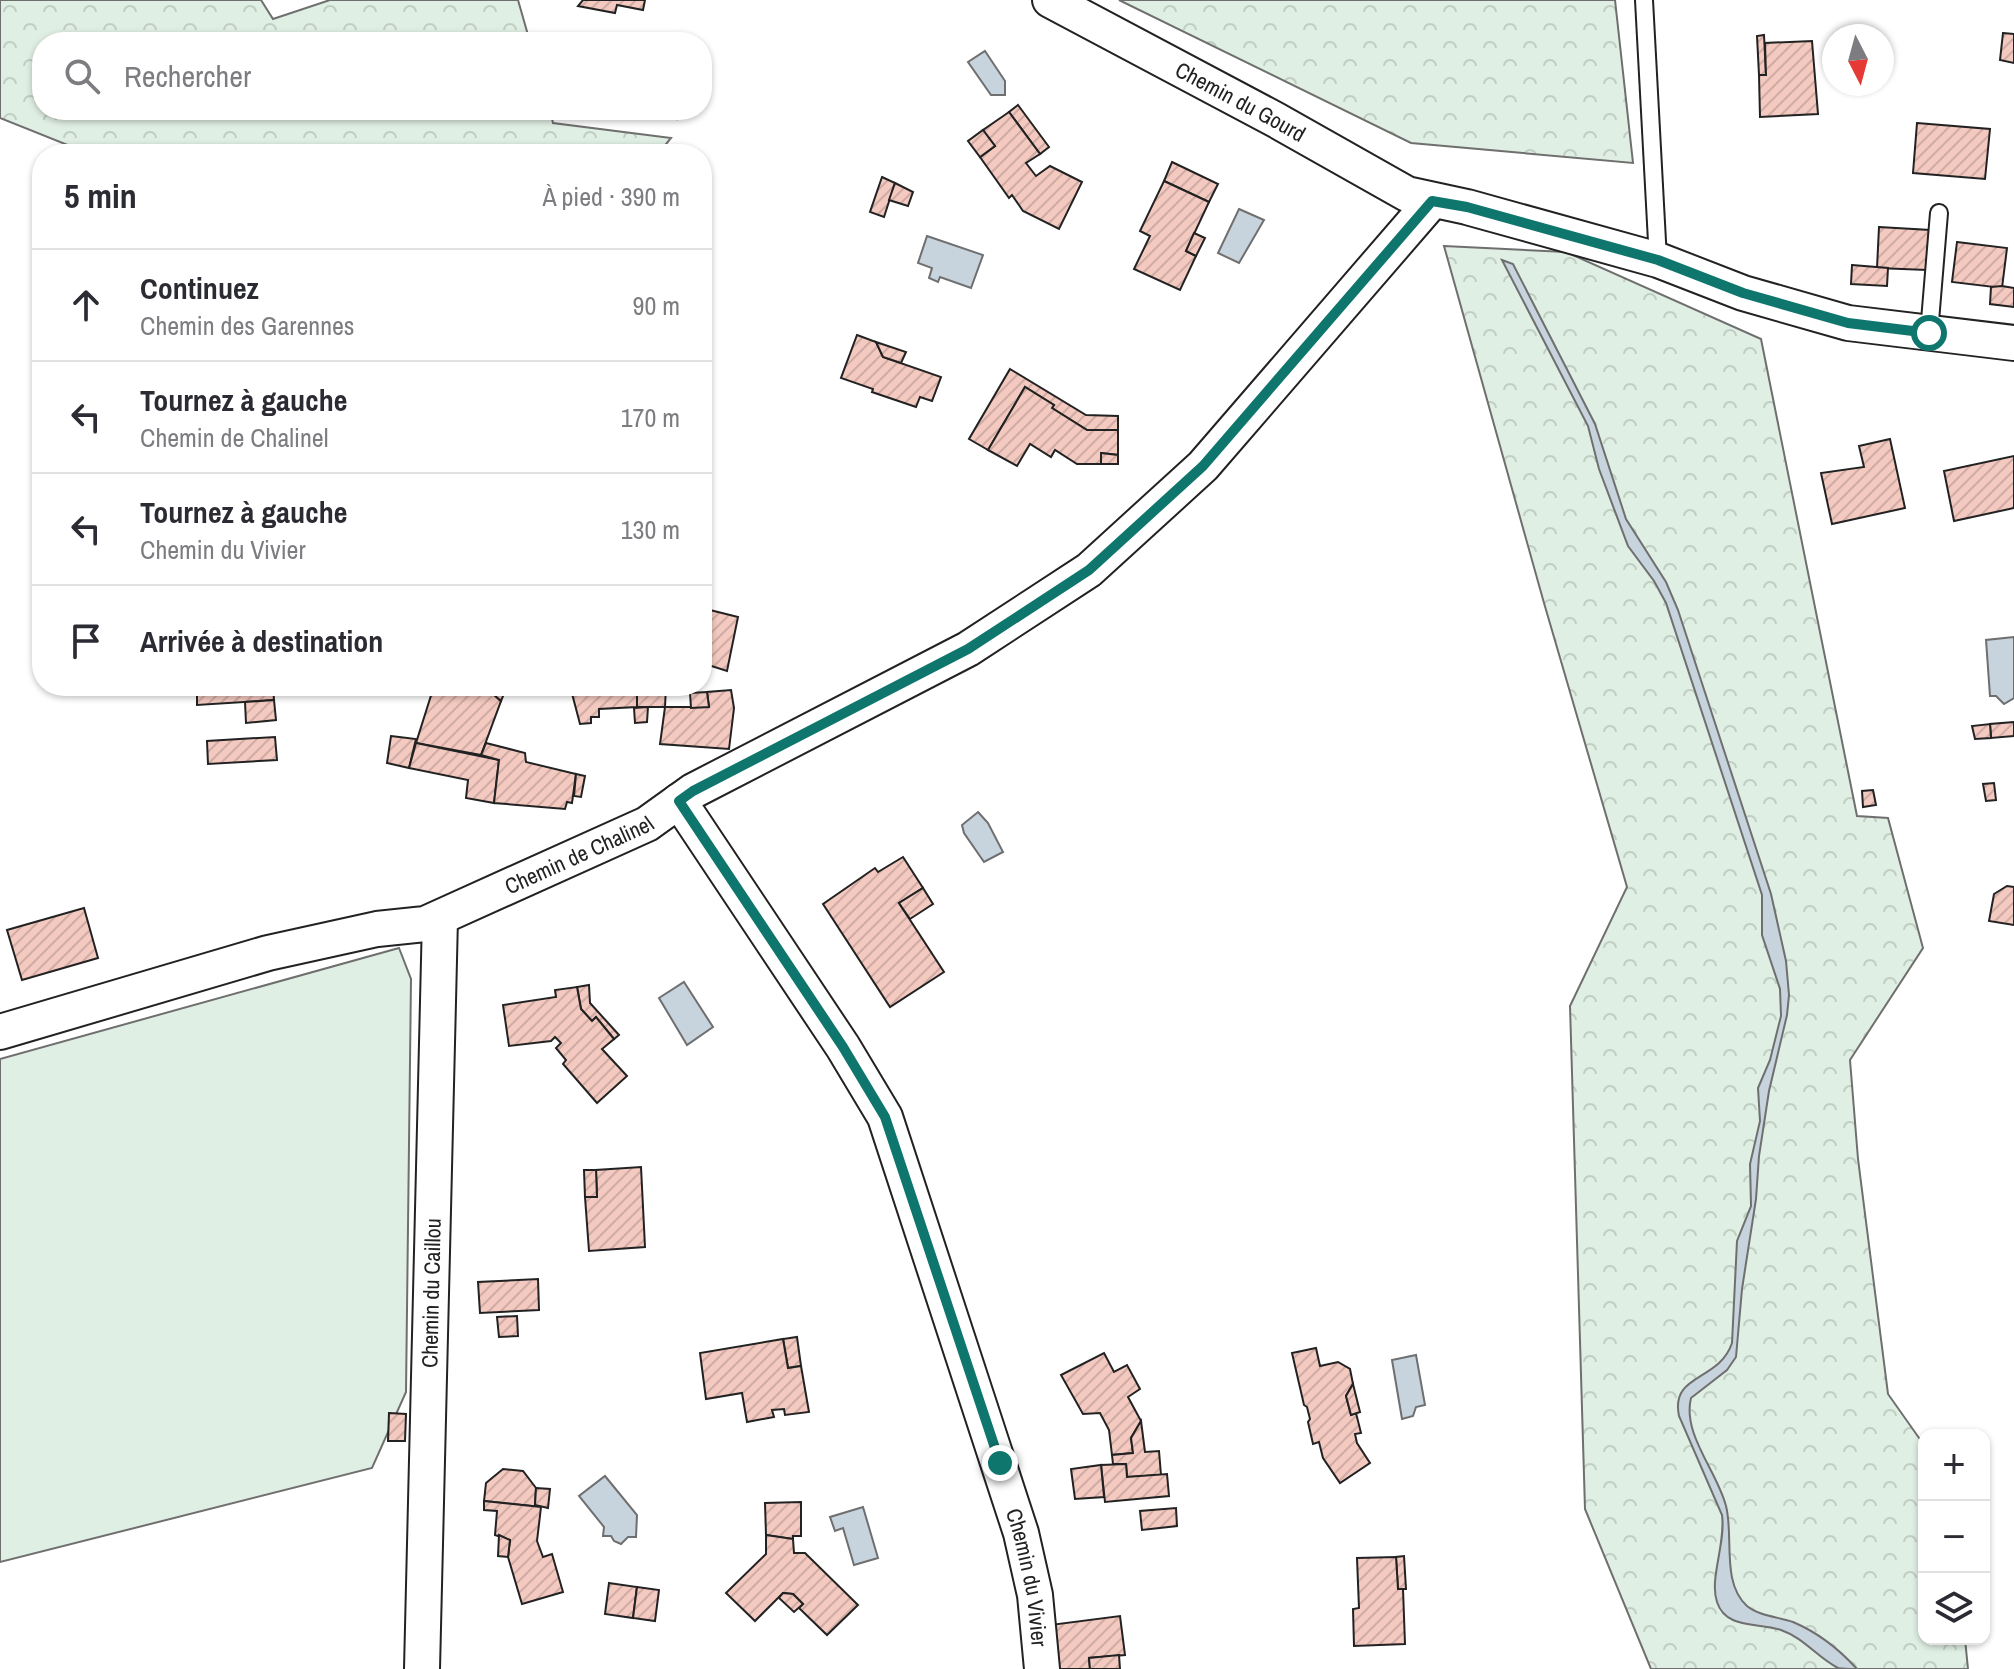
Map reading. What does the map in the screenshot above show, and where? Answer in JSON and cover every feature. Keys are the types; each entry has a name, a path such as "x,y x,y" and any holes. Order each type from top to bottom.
{"street":[{"name":"Chemin du Gourd","path":"1050,0 1276,120 1407,194 1467,207 1658,260 1743,293 1848,323 2014,343"},
{"name":"Chemin de Chalinel","path":"0,1032 268,953 377,929 425,924 647,824 693,791 968,649 1089,570 1203,466 1432,201"},
{"name":"Chemin du Vivier","path":"679,801 843,1047 885,1117 1021,1533 1035,1595 1042,1669"},
{"name":"Chemin du Caillou","path":"422,1669 440,918"}],"lane":[{"path":"1644,0 1658,260"},
{"path":"1929,333 1939,213"}],"green space":[{"path":"0,0 261,0 273,19 330,0 518,0 527,32 32,32 32,120 552,120 553,123 671,138 666,144 65,144 0,118"},
{"path":"1119,0 1615,0 1633,163 1411,143"},
{"path":"1444,246 1566,252 1761,339 1857,816 1888,818 1923,948 1850,1060 1858,1159 1888,1394 1918,1436 1918,1645 1966,1645 1968,1669 1651,1669 1585,1509 1570,1006 1627,887"},
{"path":"399,948 411,979 406,1392 372,1468 0,1562 0,1059"}],"shaded area":[{"path":"985,51 1005,81 1005,95 991,95 968,62"},
{"path":"1239,209 1264,220 1239,263 1218,253"},
{"path":"927,236 983,255 971,288 940,277 938,282 929,278 932,268 918,263"},
{"path":"1502,260 1513,264 1595,424 1626,519 1666,582 1678,610 1771,894 1786,961 1789,995 1759,1156 1736,1357 1727,1370 1691,1398 1691,1425 1726,1506 1731,1572 1739,1596 1757,1612 1793,1622 1811,1631 1836,1648 1857,1669 1838,1668 1781,1630 1735,1621 1721,1611 1717,1602 1715,1583 1722,1515 1679,1416 1678,1402 1688,1384 1717,1365 1732,1343 1737,1241 1751,1206 1750,1164 1760,1121 1758,1088 1770,1060 1781,1016 1780,989 1762,935 1762,895 1666,603 1628,546 1599,469 1588,426"},
{"path":"2014,637 2014,698 2004,704 1996,696 1990,696 1986,640"},
{"path":"978,812 988,823 1003,852 984,862 962,825"},
{"path":"684,982 713,1027 687,1045 659,998"},
{"path":"1416,1355 1425,1405 1416,1407 1413,1416 1402,1419 1392,1360"},
{"path":"605,1476 637,1515 636,1537 628,1537 621,1544 611,1536 603,1536 604,1527 579,1496"},
{"path":"863,1507 878,1558 854,1565 843,1528 835,1531 830,1517"}],"building":[{"path":"583,0 645,0 643,10 617,5 615,13 578,6"},
{"path":"2003,33 2014,34 2014,63 2000,60"},
{"path":"1764,35 1766,75 1759,75 1757,36"},
{"path":"1812,41 1818,114 1760,117 1759,75 1766,75 1765,43"},
{"path":"1018,105 1049,147 1040,154 1009,112"},
{"path":"1009,112 1040,154 1026,163 1036,176 1050,166 1082,182 1059,229 1023,211 1012,195 1009,198 980,157 995,146 983,130"},
{"path":"1917,123 1990,129 1985,179 1913,173"},
{"path":"983,130 995,146 980,157 968,141"},
{"path":"1172,162 1218,184 1209,202 1164,181"},
{"path":"882,177 895,183 884,217 870,212"},
{"path":"1164,181 1209,202 1186,251 1196,256 1180,290 1134,269 1150,236 1140,231"},
{"path":"895,183 913,192 908,206 889,200"},
{"path":"1879,227 1930,230 1927,270 1877,268"},
{"path":"1194,233 1205,238 1196,256 1186,251"},
{"path":"1957,242 2007,248 2002,288 1952,282"},
{"path":"1852,265 1888,268 1887,286 1851,284"},
{"path":"1991,287 2014,288 2014,307 1990,304"},
{"path":"857,335 876,342 883,357 941,377 932,401 920,397 916,407 841,378"},
{"path":"876,342 906,352 901,363 883,357"},
{"path":"1010,369 1086,415 1118,416 1118,430 1087,430 1025,387 988,450 969,439"},
{"path":"1025,387 1087,430 1118,430 1118,455 1101,453 1101,464 1077,464 1055,450 1051,457 1030,444 1017,466 988,450"},
{"path":"1890,439 1905,508 1832,524 1821,473 1864,467 1859,446"},
{"path":"1101,453 1118,455 1118,464 1101,464"},
{"path":"2014,456 2014,508 1954,521 1944,471"},
{"path":"712,610 738,617 727,671 712,666"},
{"path":"731,690 734,708 729,749 660,744 665,707 709,707 708,696 712,696 712,692"},
{"path":"197,696 274,696 274,700 197,705"},
{"path":"431,696 495,696 501,701 481,755 416,743"},
{"path":"573,696 637,696 637,707 599,709 599,717 591,717 591,723 580,724"},
{"path":"637,696 666,696 665,707 637,707"},
{"path":"690,696 708,696 709,707 691,708"},
{"path":"274,700 276,720 246,723 245,702"},
{"path":"648,707 647,722 635,723 634,708"},
{"path":"2014,722 2014,736 1991,738 1990,724"},
{"path":"1990,724 1991,738 1975,739 1972,726"},
{"path":"391,736 416,739 409,768 387,763"},
{"path":"275,737 277,760 208,764 207,741"},
{"path":"416,743 499,760 494,803 466,798 468,780 409,768"},
{"path":"486,743 525,753 526,762 576,774 572,803 567,802 565,809 494,803 499,760 481,755"},
{"path":"576,774 585,776 581,797 574,796"},
{"path":"1994,783 1996,800 1986,801 1983,784"},
{"path":"1873,790 1876,805 1863,807 1862,791"},
{"path":"903,857 923,888 899,903 944,972 890,1007 823,904 875,868 878,872"},
{"path":"2007,886 2014,887 2014,925 1989,921 1994,894"},
{"path":"923,888 933,904 910,919 899,903"},
{"path":"84,908 98,958 22,980 7,930"},
{"path":"589,985 590,1003 619,1035 614,1039 596,1017 592,1021 581,1009 577,987"},
{"path":"577,987 581,1009 592,1021 596,1017 614,1039 602,1049 627,1076 597,1103 563,1064 566,1060 556,1048 561,1043 555,1037 551,1041 509,1046 503,1005 556,997 555,990"},
{"path":"641,1167 645,1247 589,1251 585,1197 597,1197 596,1170"},
{"path":"584,1170 596,1170 597,1197 585,1197"},
{"path":"538,1279 539,1310 480,1313 478,1282"},
{"path":"517,1316 518,1336 499,1337 497,1317"},
{"path":"797,1337 801,1366 788,1368 783,1339"},
{"path":"783,1339 788,1368 801,1366 809,1412 785,1415 784,1409 772,1410 774,1417 747,1422 742,1393 706,1399 700,1353"},
{"path":"1316,1348 1320,1366 1338,1362 1350,1369 1353,1384 1346,1396 1351,1415 1356,1413 1361,1433 1355,1434 1357,1443 1370,1463 1340,1483 1323,1458 1319,1442 1313,1444 1310,1419 1292,1353"},
{"path":"1104,1353 1114,1372 1127,1365 1140,1389 1128,1397 1141,1421 1131,1438 1133,1453 1112,1455 1109,1430 1100,1413 1083,1414 1061,1375"},
{"path":"1353,1384 1360,1412 1351,1415 1346,1396"},
{"path":"389,1413 406,1414 405,1441 388,1441"},
{"path":"1141,1421 1145,1452 1159,1451 1161,1475 1127,1477 1126,1464 1113,1464 1112,1455 1133,1453 1131,1438"},
{"path":"1126,1464 1127,1477 1167,1474 1169,1496 1105,1502 1101,1465"},
{"path":"1101,1465 1104,1497 1075,1499 1071,1469"},
{"path":"503,1469 523,1471 536,1488 535,1505 541,1507 484,1501 486,1483"},
{"path":"536,1488 550,1489 548,1508 535,1505"},
{"path":"484,1501 541,1507 537,1541 543,1557 552,1554 563,1592 522,1604 508,1557 510,1540 495,1535 497,1511 484,1510"},
{"path":"801,1502 801,1536 793,1536 793,1539 766,1535 765,1503"},
{"path":"1176,1508 1177,1526 1142,1530 1140,1511"},
{"path":"499,1535 510,1540 508,1557 498,1556"},
{"path":"766,1535 793,1539 794,1553 805,1553 858,1605 827,1635 799,1608 803,1604 793,1594 783,1593 755,1621 726,1593 766,1554"},
{"path":"1404,1556 1406,1589 1398,1589 1396,1557"},
{"path":"1396,1557 1398,1589 1403,1589 1405,1644 1354,1646 1353,1609 1359,1608 1357,1558"},
{"path":"609,1583 637,1587 633,1618 605,1614"},
{"path":"637,1587 659,1590 655,1621 633,1618"},
{"path":"783,1593 793,1594 803,1604 794,1612 779,1598"},
{"path":"1120,1616 1125,1655 1089,1658 1090,1669 1055,1669 1050,1625"},
{"path":"1119,1655 1120,1669 1090,1669 1089,1658"}],"route":[{"path":"1000,1463 885,1117 843,1047 679,801 968,649 1089,570 1203,466 1432,201 1467,207 1658,260 1743,293 1848,323 1929,333"}]}
